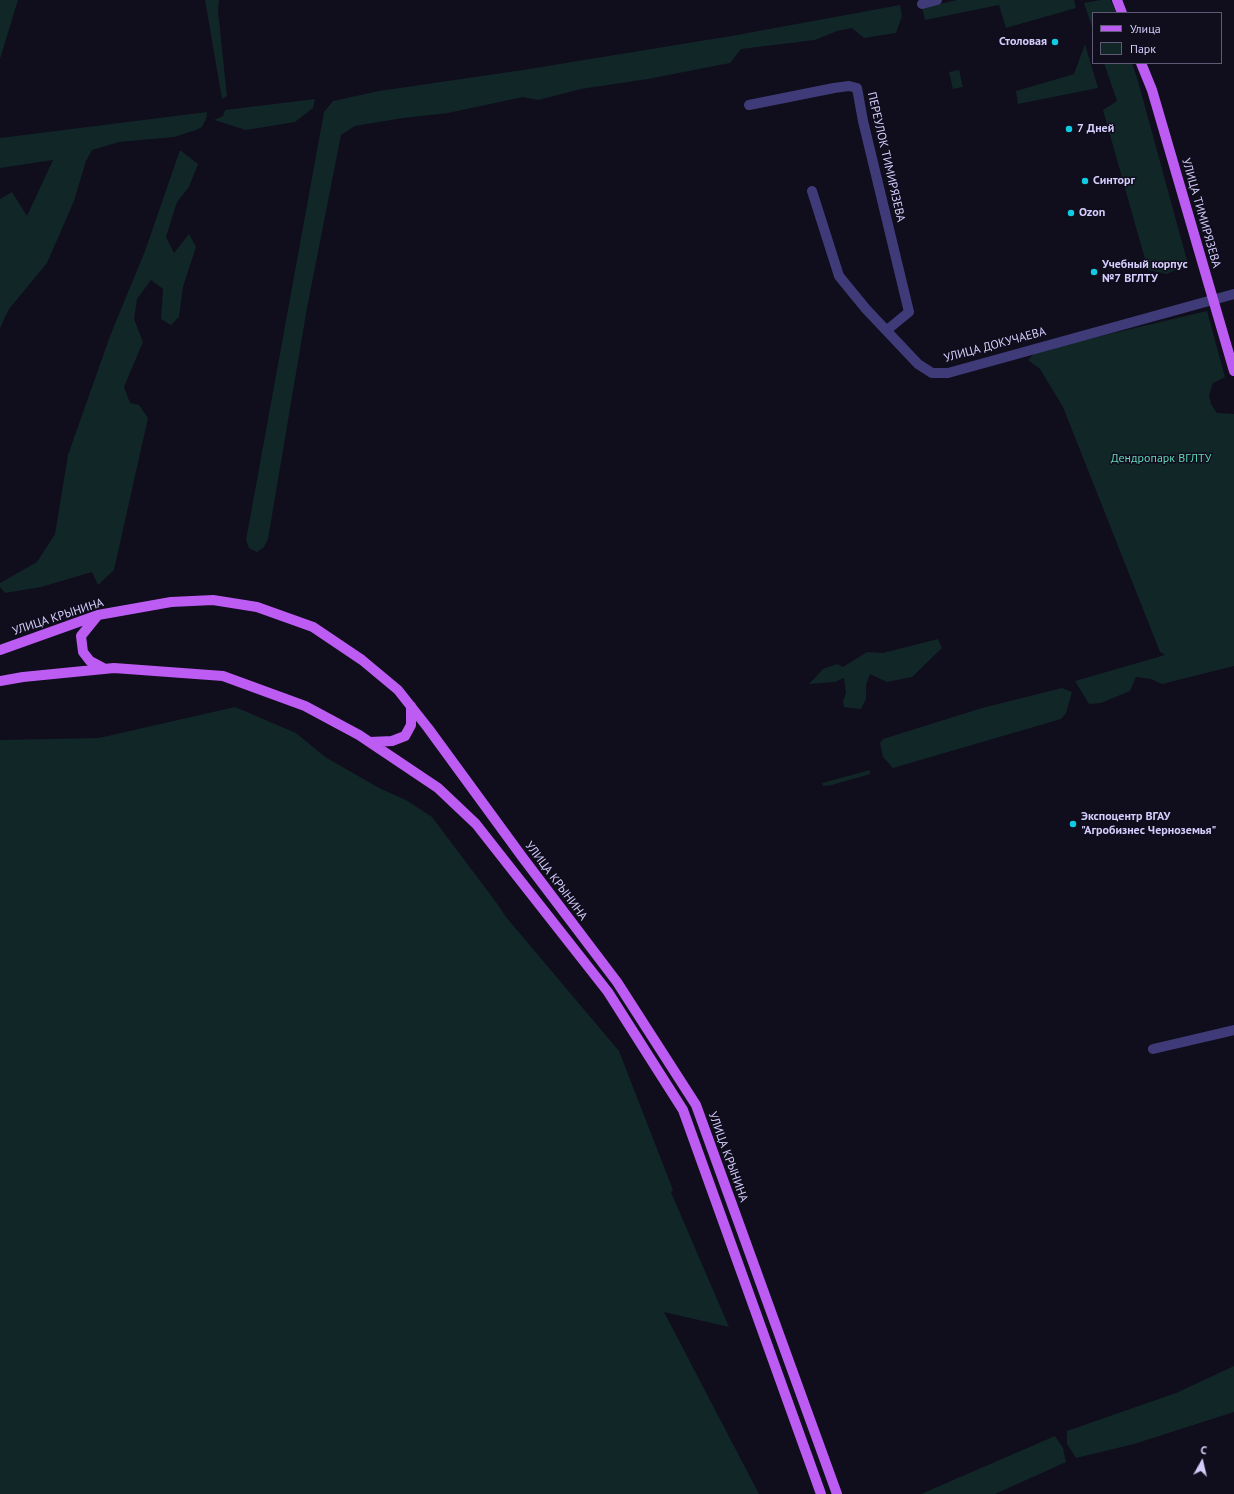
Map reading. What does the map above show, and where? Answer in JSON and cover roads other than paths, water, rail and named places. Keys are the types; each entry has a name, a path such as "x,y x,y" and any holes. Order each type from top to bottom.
{"main road":[{"path":"1117,0 1122,12"},
{"name":"УЛИЦА ТИМИРЯЗЕВА","path":"1141,64 1152,90 1234,372"},
{"name":"УЛИЦА КРЫНИНА","path":"0,650 98,615 171,602 213,600 257,607 313,627 374,670 398,690 616,982 696,1105 837,1494"},
{"path":"98,615 81,636 83,652 90,661 106,669"},
{"path":"0,681 23,677 106,669 223,676 305,706 370,742 438,788 476,824 608,992 682,1110 821,1494"},
{"path":"370,742 392,741 405,736 412,725 411,706"}],"street":[{"path":"922,4 937,0"},
{"name":"ПЕРЕУЛОК ТИМИРЯЗЕВА","path":"749,105 834,88 849,86 857,88 863,121 909,312 887,330"},
{"name":"УЛИЦА ДОКУЧАЕВА","path":"812,191 839,276 918,364 932,373 948,373 1059,341 1214,301 1234,294"},
{"path":"1153,1049 1234,1030"}],"place":[{"name":"Столовая","path":"1055,42"},
{"name":"7 Дней","path":"1069,129"},
{"name":"Синторг","path":"1085,181"},
{"name":"Ozon","path":"1071,213"},
{"name":"Учебный корпус №7 ВГЛТУ","path":"1094,272"},
{"name":"Экспоцентр ВГАУ \"Агробизнес Черноземья\"","path":"1073,824"}],"park label":[{"name":"Дендропарк ВГЛТУ","path":"1161,459"}]}
